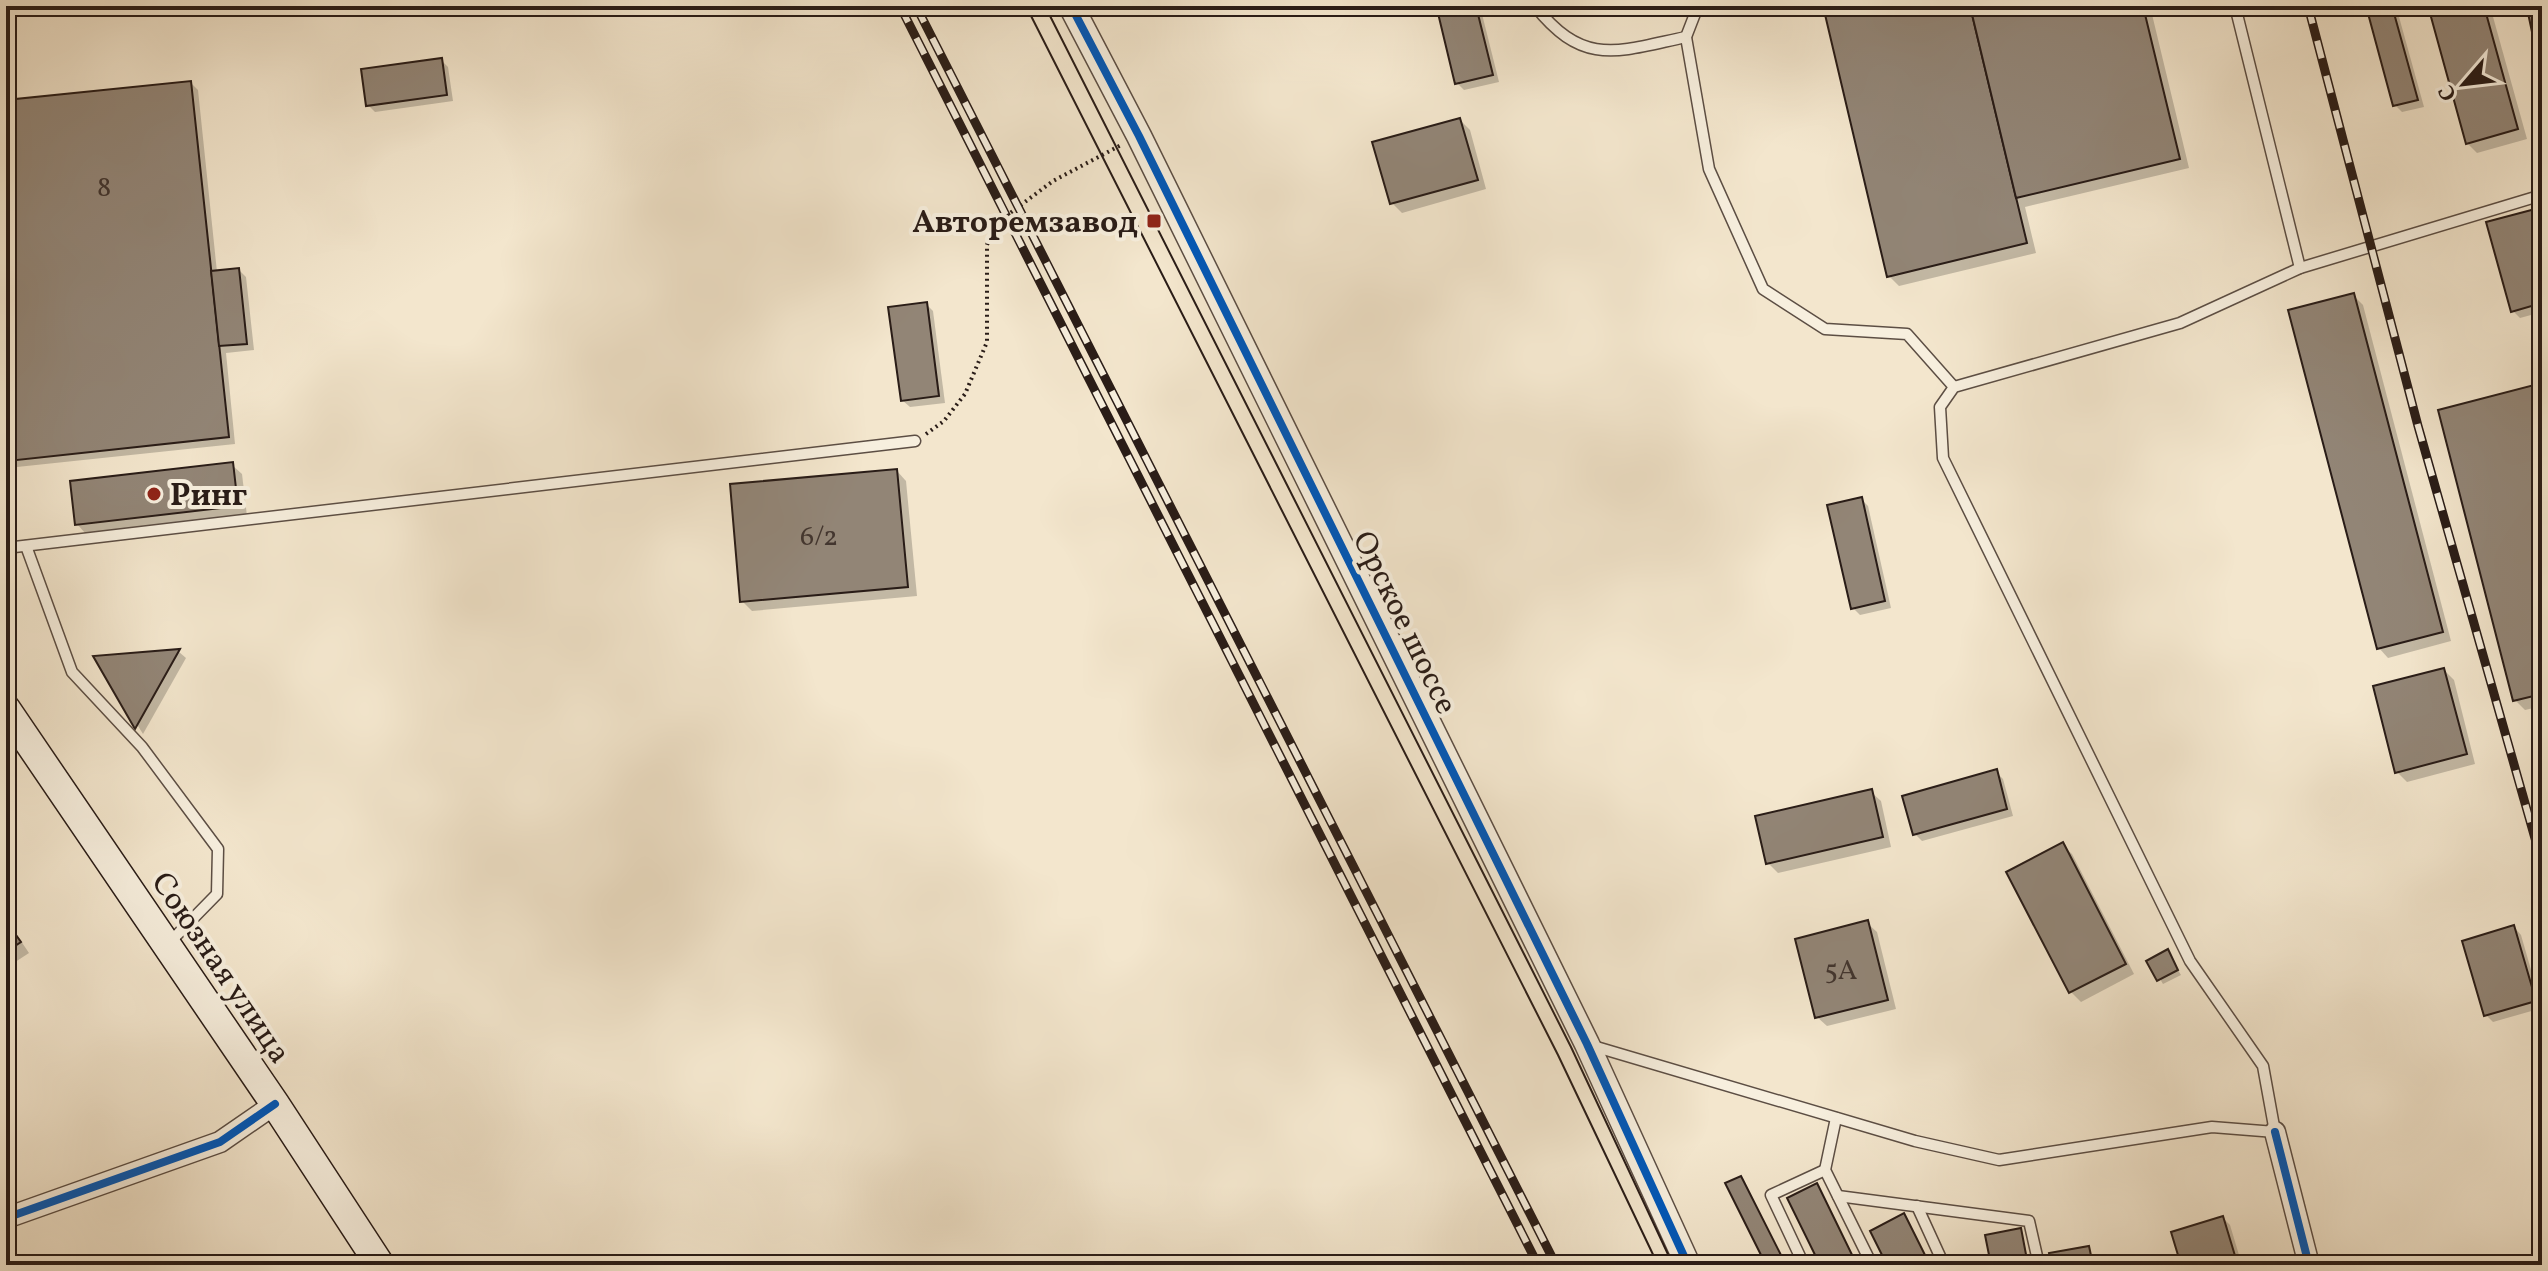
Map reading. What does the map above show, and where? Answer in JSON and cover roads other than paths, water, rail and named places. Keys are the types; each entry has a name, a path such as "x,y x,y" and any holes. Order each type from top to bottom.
{"main road":[{"name":"Союзная улица","path":"6,709 275,1104 380,1265"}],"street":[{"name":"Орское шоссе","path":"1071,6 1139,136 1587,1044 1688,1265"},
{"path":"6,1218 220,1142 275,1104"},
{"path":"2275,1132 2309,1265"}],"lane":[{"path":"1535,6 1557,33 1608,53 1686,37"},
{"path":"1698,6 1686,37 1709,169 1763,289 1825,329 1907,334 1954,387"},
{"path":"2235,6 2300,268"},
{"path":"1587,1044 1915,1141 1999,1160 2212,1127 2275,1132 2263,1066 2190,961 1943,458 1940,407 1954,387 2180,323 2300,268 2542,195"},
{"path":"6,548 915,441"},
{"path":"26,546 72,672 142,747 218,849 217,894 166,945"},
{"path":"1836,1118 1825,1170 1872,1265"},
{"path":"1804,1265 1771,1195 1825,1170"},
{"path":"1838,1196 2029,1221 2039,1265"},
{"path":"1917,1206 1944,1265"}],"tram line":[{"path":"1026,6 1558,1055 1658,1265"},
{"path":"1045,6 1571,1047 1673,1265"}],"railway":[{"path":"900,6 1538,1265"},
{"path":"916,6 1556,1265"},
{"path":"2308,6 2418,426 2542,863"}],"place":[{"name":"Авторемзавод","path":"1154,221"},
{"name":"Ринг","path":"154,494"}]}
